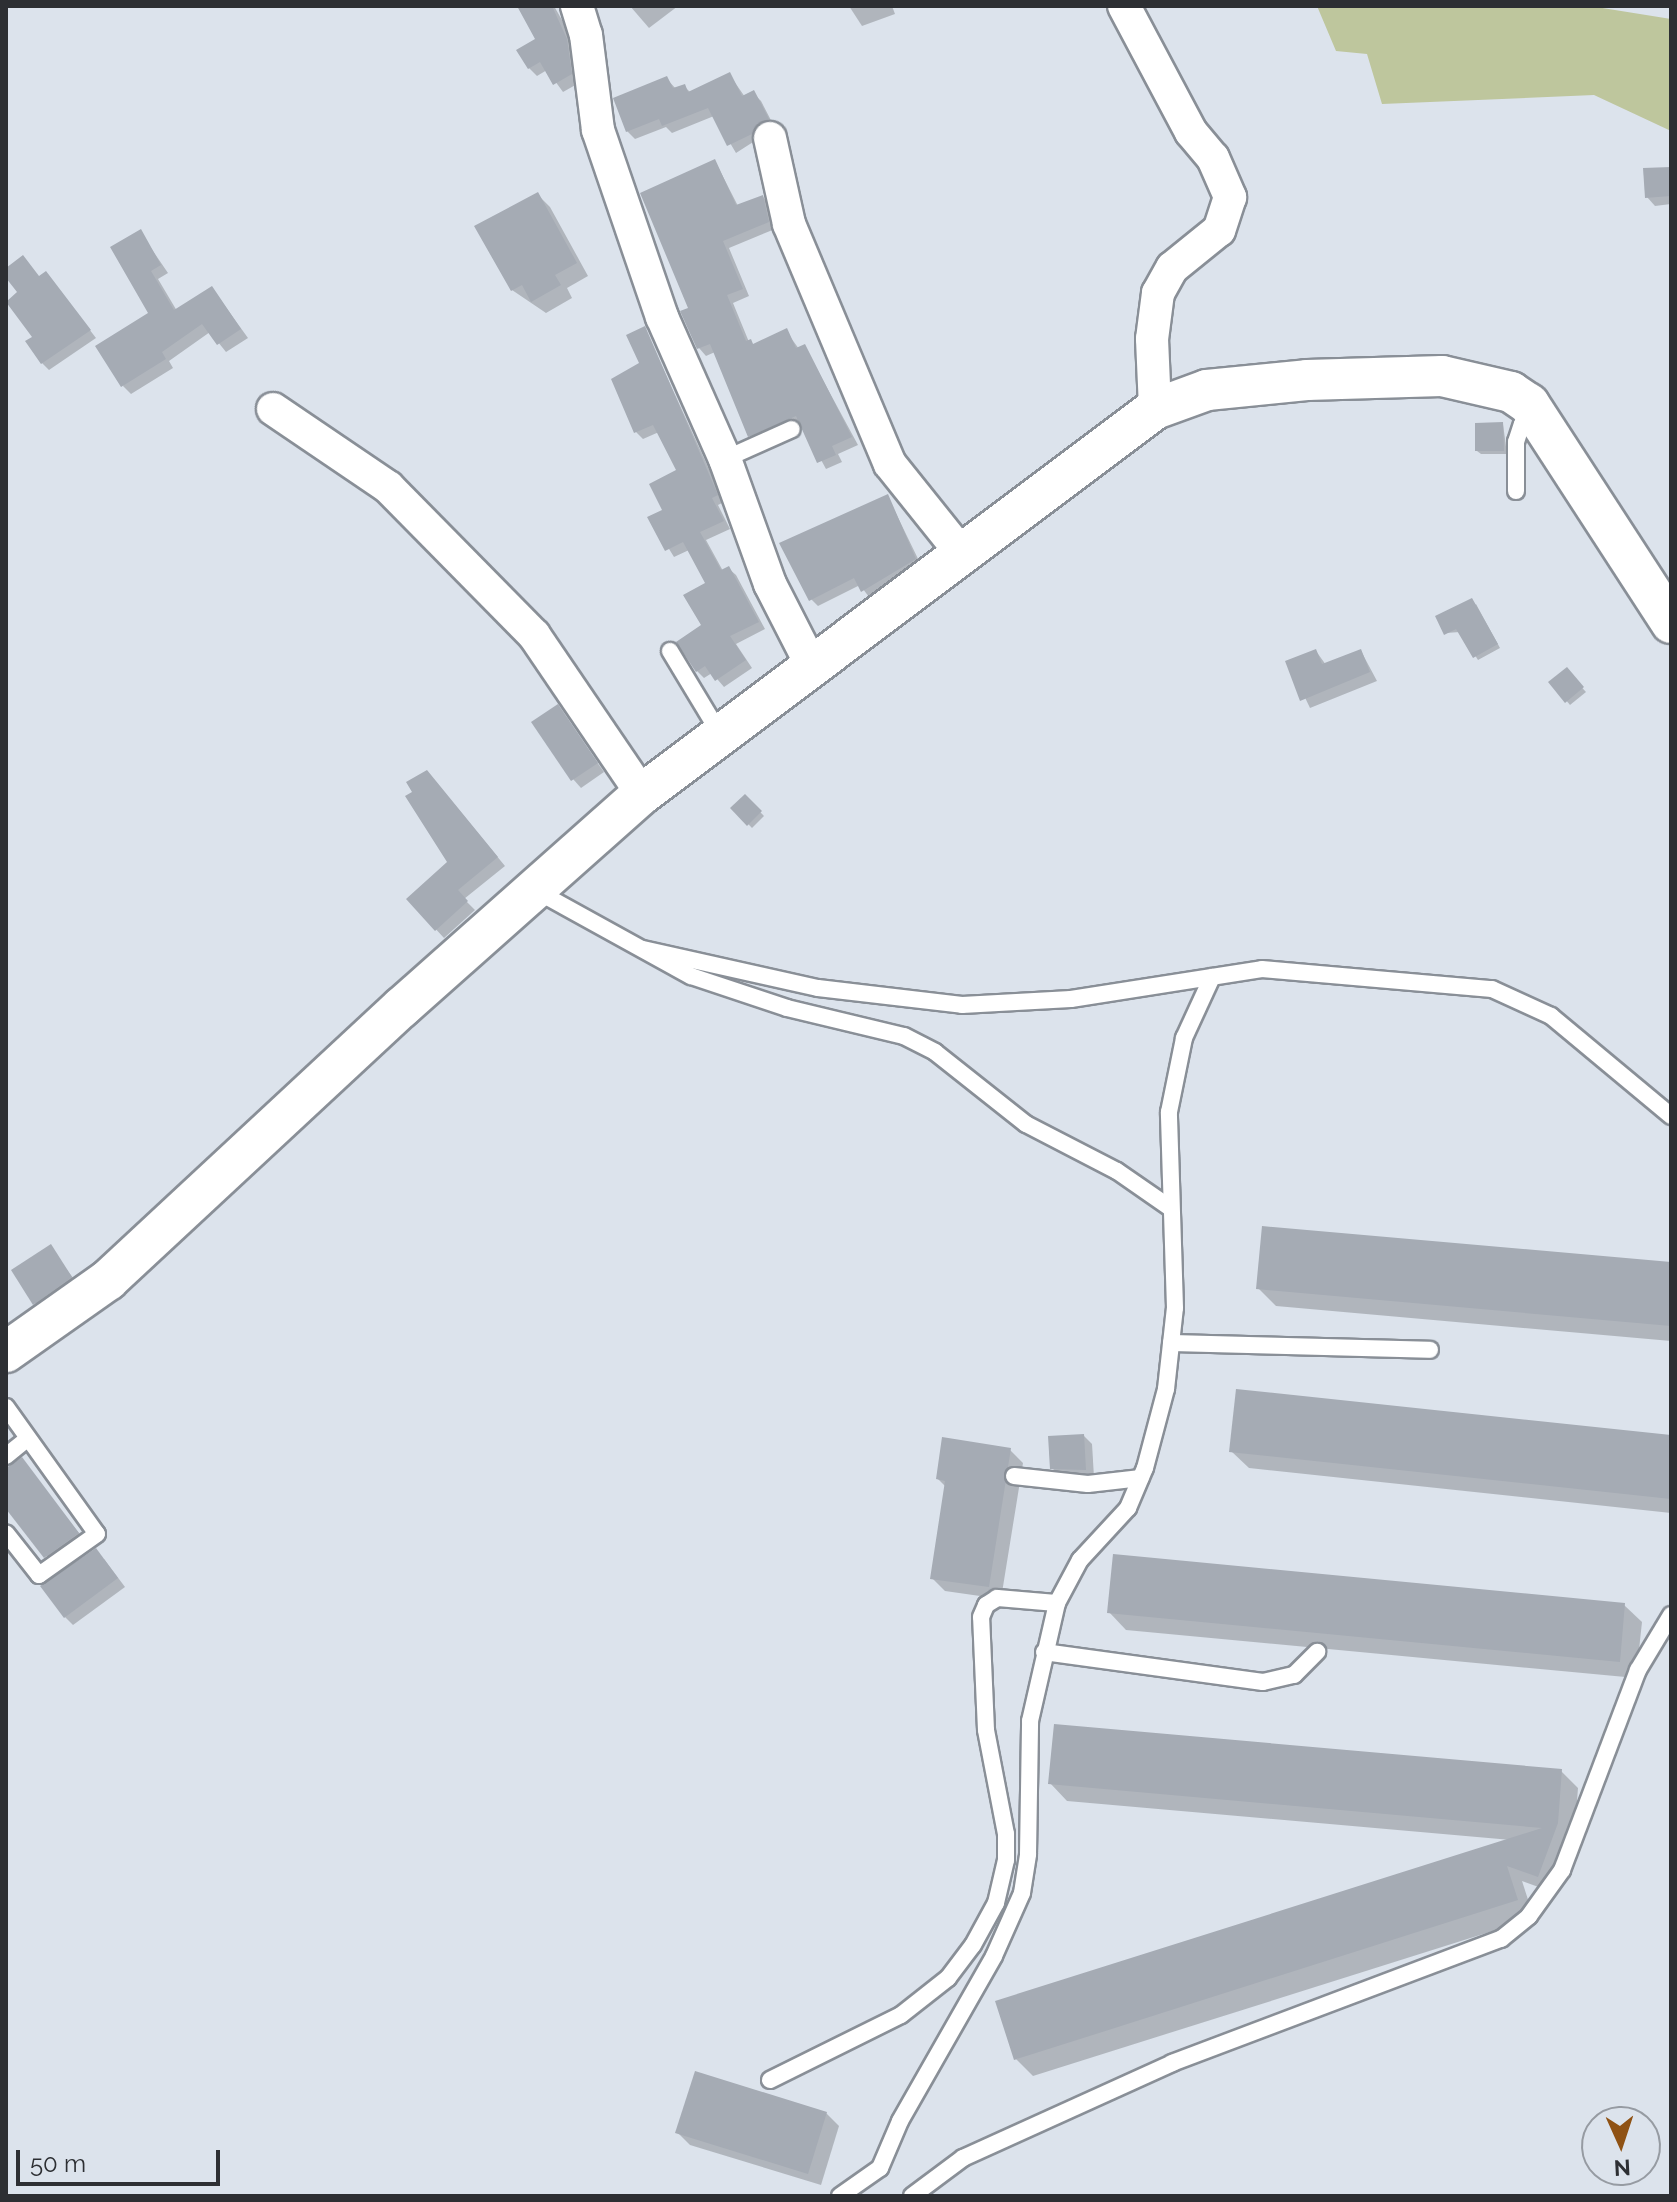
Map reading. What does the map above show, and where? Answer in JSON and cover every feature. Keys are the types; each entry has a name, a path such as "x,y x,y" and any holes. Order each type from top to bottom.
{"street":[{"path":"577,6 586,35 598,130 662,317 725,459 770,584 813,668"},
{"path":"1124,6 1230,197 1219,230 1172,268 1158,293 1152,339 1155,409"},
{"path":"770,138 789,224 890,464 962,554"},
{"path":"10,1346 108,1280 534,889 642,794 1155,409 1207,390 1307,380 1442,376 1511,392 1536,415 1671,623"},
{"path":"273,409 388,487 534,635 642,794"}],"lane":[{"path":"1516,491 1516,442 1522,424 1536,415"},
{"path":"725,459 792,429"},
{"path":"670,651 720,734"},
{"path":"534,889 691,976 746,994 904,1036 935,1052 1026,1124 1171,1207"},
{"path":"643,949 818,988 962,1005 1071,999 1262,969 1492,989 1551,1016 1671,1116"},
{"path":"840,2196 880,2168 900,2121 994,1956 1022,1893 1028,1854 1030,1721 1057,1603 1080,1560 1128,1508 1141,1478 1166,1389 1171,1343 1169,1112 1184,1038 1212,977"},
{"path":"1171,1343 1430,1350"},
{"path":"6,1407 97,1534 39,1575 6,1533"},
{"path":"6,1456 28,1438"},
{"path":"1014,1476 1088,1484 1141,1478"},
{"path":"770,2080 901,2015 948,1978 973,1945 996,1903 1006,1860 1006,1834 986,1730 981,1617 986,1605 997,1598 1057,1603"},
{"path":"912,2196 963,2158 1172,2063 1501,1939 1529,1916 1562,1870 1638,1670 1671,1615"},
{"path":"1044,1652 1263,1682 1294,1675 1317,1652"}],"green space":[{"path":"1317,6 1590,6 1671,19 1671,131 1594,95 1382,104 1367,54 1336,51"}],"building":[{"path":"517,6 552,6 567,39 572,74 553,85 540,62 528,69 516,50 535,39"},
{"path":"730,72 742,96 754,90 769,119 758,124 752,134 727,146 708,108 662,126 659,119 626,132 613,98 667,76 673,88 685,84 688,92"},
{"path":"715,159 736,205 763,195 769,222 723,241 743,289 727,295 746,341 751,339 753,344 787,328 796,348 805,344 852,437 832,446 836,455 817,463 796,416 748,437 710,344 697,349 680,311 688,308 640,193"},
{"path":"1671,167 1671,196 1645,198 1643,168"},
{"path":"538,192 577,263 555,275 561,285 531,302 522,285 511,291 474,226"},
{"path":"141,229 161,265 151,271 174,310 212,286 241,329 217,345 202,324 162,352 166,359 121,387 95,346 148,313 110,247"},
{"path":"23,255 39,276 46,271 91,330 41,364 25,341 32,337 6,302 17,292 6,278 6,268"},
{"path":"645,326 718,495 712,498 724,521 700,532 721,570 729,566 759,622 730,636 746,660 715,681 705,666 696,672 676,642 701,625 683,595 705,583 683,542 665,551 647,517 662,510 649,484 676,470 653,425 634,433 611,379 639,363 626,335"},
{"path":"1503,422 1504,451 1475,451 1475,423"},
{"path":"888,494 916,559 861,592 854,578 809,601 779,543"},
{"path":"1472,598 1498,644 1473,658 1456,629 1444,635 1435,616"},
{"path":"1316,649 1322,664 1361,649 1370,672 1300,701 1285,661"},
{"path":"1567,667 1584,687 1565,703 1548,682"},
{"path":"558,704 598,763 571,781 531,722"},
{"path":"427,770 498,857 458,890 468,901 435,931 406,899 447,862 405,796 412,792 406,782"},
{"path":"745,794 762,811 747,826 730,808"},
{"path":"1262,1226 1671,1262 1671,1326 1256,1289"},
{"path":"51,1244 72,1277 33,1305 11,1270"},
{"path":"1236,1389 1671,1435 1671,1499 1229,1452"},
{"path":"1084,1434 1086,1470 1050,1469 1048,1436"},
{"path":"942,1437 1011,1448 989,1587 930,1579 945,1481 936,1479"},
{"path":"22,1457 79,1533 44,1558 6,1509 6,1468"},
{"path":"96,1548 118,1578 64,1618 40,1586"},
{"path":"1113,1554 1625,1603 1620,1662 1107,1613"},
{"path":"1054,1724 1562,1769 1558,1823 1538,1877 1507,1866 1518,1900 1014,2060 995,2001 1542,1828 1048,1784"},
{"path":"695,2071 827,2112 808,2174 675,2133"}]}
